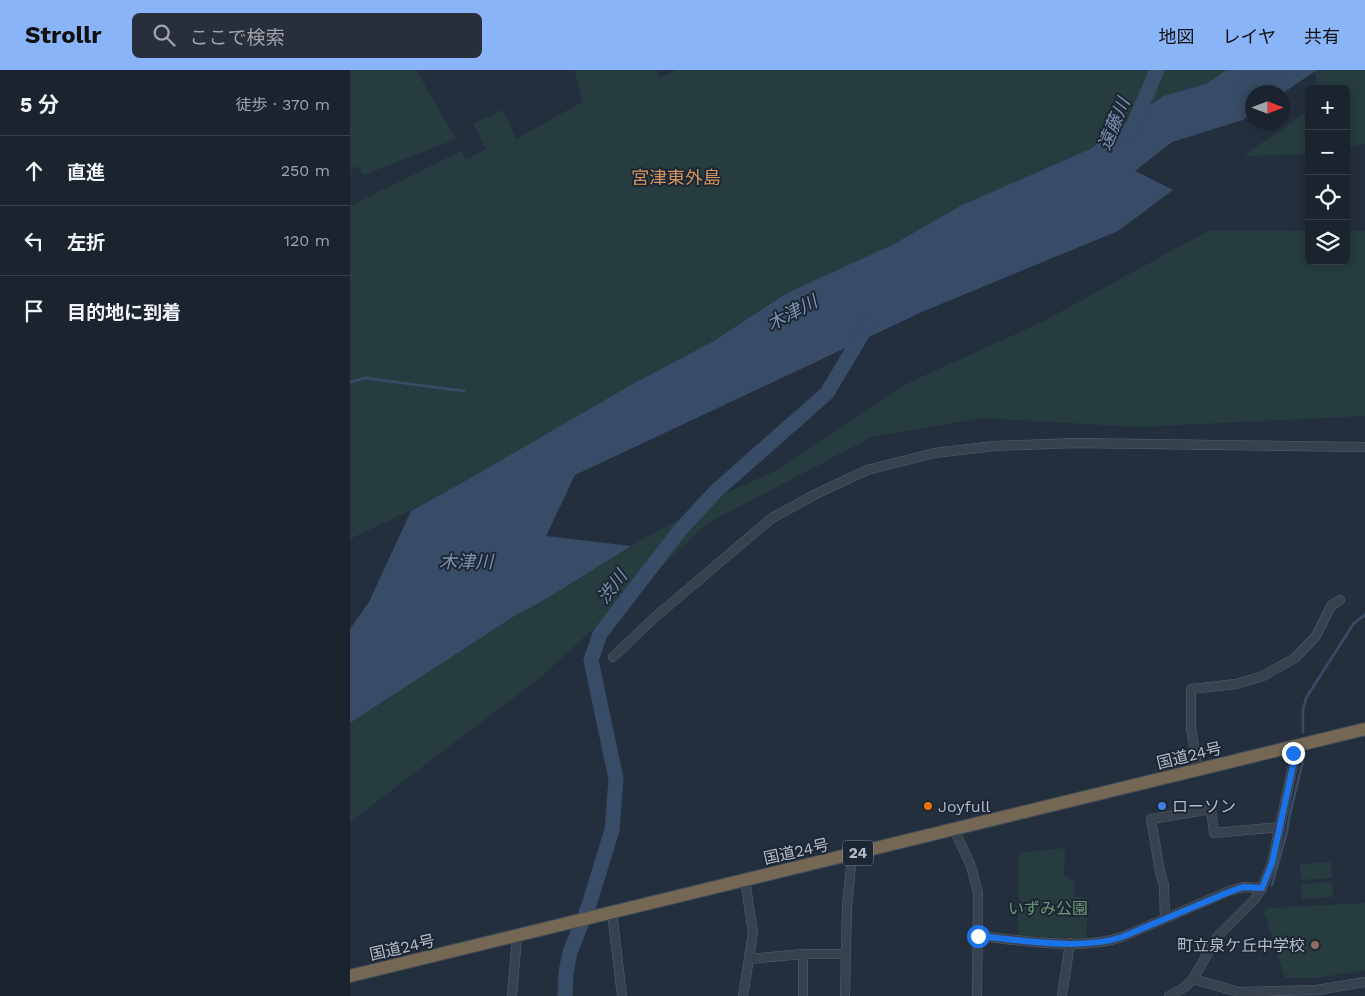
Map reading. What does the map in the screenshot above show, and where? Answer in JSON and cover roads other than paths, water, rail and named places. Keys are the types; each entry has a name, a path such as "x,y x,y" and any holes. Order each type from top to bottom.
{"highway":[{"name":"国道24号","path":"350,976 1365,729"}],"street":[{"path":"613,657 654,618 772,518 816,494 867,470 935,453 994,446 1075,443 1365,447"},
{"path":"1198,770 1191,728 1191,689 1236,684 1263,676 1295,658 1316,636 1331,606 1340,600"},
{"path":"1169,996 1193,979 1217,937 1255,899 1262,888 1272,863 1294,761 1292,746"},
{"path":"1165,918 1164,885 1151,819 1211,809 1214,833 1280,827"},
{"path":"954,829 971,866 976,884 979,909 977,996"},
{"path":"845,996 846,906 852,854"},
{"path":"744,880 753,933 744,996"},
{"path":"978,936 1070,943 1114,940 1243,887 1262,888"},
{"path":"612,912 622,996"},
{"path":"512,996 517,936"},
{"path":"1062,996 1070,943"},
{"path":"749,958 803,954 845,954"},
{"path":"803,954 803,996"},
{"path":"1193,979 1217,985 1239,994 1317,993 1365,982"}],"water":[{"name":"木津川","path":"1226,70 1317,70 1290,88 1290,85 1245,85 1245,118 1172,142 1135,171 1173,190 1118,231 924,311 575,475 546,536 631,546 541,602 516,615 350,723 350,629 369,602 411,511 631,385 712,342 787,293 894,244 960,206 1090,149 1163,96 1206,84"}],"waterway":[{"name":"遠藤川","path":"1130,133 1157,70"},
{"name":"渋川","path":"565,996 566,972 570,952 589,905 612,830 616,779 591,660 600,634 680,530 716,491 827,393 867,326"},
{"path":"350,382 365,378 464,391"},
{"path":"1303,732 1303,710 1306,698 1354,623 1365,615"},
{"path":"1272,885 1287,832 1305,753"}],"place":[{"name":"Joyfull","path":"928,806"},
{"name":"ローソン","path":"1162,806"},
{"name":"町立泉ケ丘中学校","path":"1315,945"}],"district":[{"name":"宮津東外島","path":"676,178"}],"park label":[{"name":"いずみ公園","path":"1048,908"}]}
